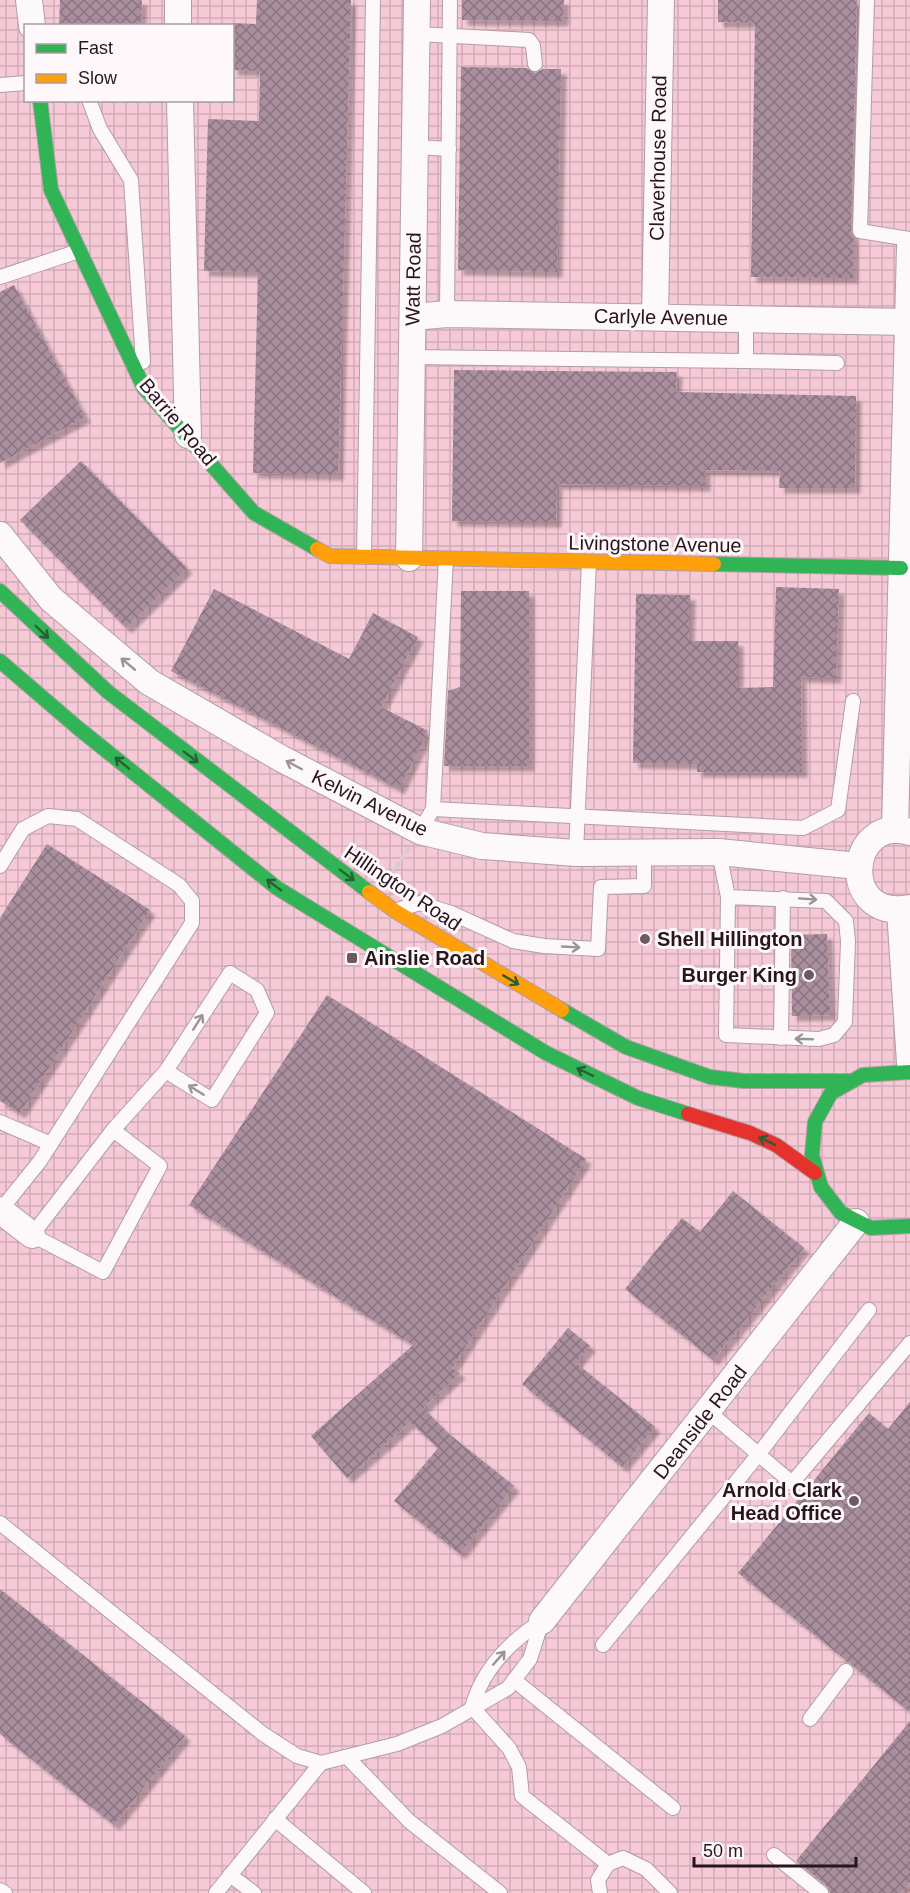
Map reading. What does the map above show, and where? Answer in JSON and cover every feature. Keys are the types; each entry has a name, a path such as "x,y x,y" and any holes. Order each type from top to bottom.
{"main road":[{"name":"Barrie Road","path":"40,102 51,190 144,388 188,435 254,513 330,556 409,558"},
{"name":"Livingstone Avenue","path":"409,558 901,568"},
{"name":"Hillington Road","path":"0,591 47,638 108,692 395,911 626,1047 671,1065 710,1077 744,1081 848,1081"},
{"path":"0,661 78,728 277,888 546,1053 638,1098 750,1133 776,1145 815,1173"},
{"path":"910,1072 871,1071 848,1081 830,1095 812,1124 811,1157 825,1195 839,1210 856,1222 893,1231 910,1239"},
{"path":"893,1231 910,1226"}],"street":[{"path":"29,0 32,24"},
{"path":"177,0 178,24"},
{"name":"Watt Road","path":"409,558 417,0"},
{"name":"Claverhouse Road","path":"655,317 661,0"},
{"path":"180,102 188,435"},
{"path":"910,247 901,568 904,691 902,831 877,836 869,842 861,853 858,866 861,885 873,901 890,909 905,909 910,1063"},
{"name":"Carlyle Avenue","path":"413,317 447,314 908,322"},
{"name":"Kelvin Avenue","path":"0,535 51,599 149,682 282,759 420,831 482,846 576,853 720,852 858,866"},
{"path":"0,1210 32,1235"},
{"name":"Deanside Road","path":"542,1621 709,1412 856,1222"}],"lane":[{"path":"364,557 373,0"},
{"path":"447,314 450,0"},
{"path":"867,0 860,231 910,239"},
{"path":"417,34 529,40 533,46 536,63"},
{"path":"0,85 24,83"},
{"path":"90,102 100,129 131,180 144,388"},
{"path":"415,147 449,149"},
{"path":"0,277 79,251"},
{"path":"746,319 746,361"},
{"path":"412,357 837,363"},
{"path":"420,831 432,809 446,559"},
{"path":"576,853 589,562"},
{"path":"432,809 803,828 838,810 853,701"},
{"path":"0,866 23,829 48,816 77,819 179,885 192,901 192,923 51,1144 0,1210"},
{"path":"395,911 420,903 451,912 513,941 598,949 601,887 644,886 644,851"},
{"path":"720,852 728,897 726,1035 819,1039 834,1035 845,1022 848,941 846,921 826,900 728,897"},
{"path":"781,1038 783,898"},
{"path":"113,1130 160,1166 103,1272 32,1235 113,1130 166,1071 230,973 257,990 267,1013 212,1100 166,1071"},
{"path":"0,1122 51,1144"},
{"path":"603,1645 758,1455 869,1310"},
{"path":"709,1412 792,1483 910,1343"},
{"path":"0,1523 263,1734 297,1756 321,1763 397,1744 442,1726 508,1688 530,1659 542,1621"},
{"path":"472,1707 486,1672 511,1644 542,1621"},
{"path":"810,1719 846,1671"},
{"path":"514,1680 672,1808"},
{"path":"472,1707 509,1748 519,1767 522,1796 608,1864"},
{"path":"348,1758 409,1821 500,1893"},
{"path":"216,1893 321,1763"},
{"path":"275,1820 364,1893"},
{"path":"774,1855 821,1893"},
{"path":"600,1893 598,1880 608,1864 624,1858 646,1869 670,1893"},
{"path":"230,1875 254,1893"},
{"path":"0,1890 5,1893"}],"shaded area":[{"path":"0,0 910,0 910,1893 0,1893"}],"building":[{"path":"60,0 142,0 141,24 59,24"},
{"path":"257,0 351,0 338,475 253,473 258,272 204,271 208,119 259,121 260,71 234,70 234,24 232,23 256,24"},
{"path":"462,0 564,0 563,21 462,20"},
{"path":"718,0 857,0 851,231 853,278 751,277 755,23 718,22"},
{"path":"461,67 527,68 535,73 543,69 561,69 557,272 458,270"},
{"path":"14,285 85,417 0,463 0,292"},
{"path":"454,370 677,372 676,392 856,396 855,488 779,488 780,471 705,470 705,486 557,484 556,522 452,521"},
{"path":"81,461 187,568 126,628 20,520"},
{"path":"776,587 839,589 836,678 801,677 802,772 697,772 697,764 633,763 636,594 690,595 689,641 738,641 738,688 773,687"},
{"path":"214,589 349,659 373,613 418,637 381,707 428,731 399,789 171,671"},
{"path":"461,591 529,591 529,766 444,766 448,691 460,687"},
{"path":"47,844 150,910 20,1113 0,1101 0,918"},
{"name":"Burger King","path":"827,934 830,1015 792,1016 791,935"},
{"path":"327,995 586,1159 452,1368 460,1373 423,1408 449,1434 514,1486 460,1554 394,1501 438,1448 410,1422 347,1478 311,1436 413,1345 189,1205"},
{"path":"733,1191 804,1248 713,1360 625,1289 682,1218 700,1232"},
{"path":"568,1328 590,1346 576,1363 655,1427 622,1467 522,1384"},
{"name":"Arnold Clark Head Office","path":"910,1402 910,1712 738,1573 869,1413 888,1429"},
{"path":"0,1589 185,1736 114,1825 0,1734"},
{"path":"910,1721 910,1882 901,1893 830,1893 827,1886 796,1861"}],"traffic: fast":[{"path":"40,102 51,190 144,388 254,513 317,549"},
{"path":"714,564 901,568"},
{"path":"0,591 108,692 369,892"},
{"path":"0,661 78,728 277,888 546,1053 638,1098 688,1114"},
{"path":"562,1010 626,1047 710,1077 744,1081 848,1081"},
{"path":"910,1072 863,1075 831,1093 815,1122 812,1155 821,1187 841,1213 871,1228 910,1226"}],"traffic: slow":[{"path":"317,549 330,556 714,564"},
{"path":"369,892 395,911 562,1010"}],"traffic: jam":[{"path":"688,1114 750,1133 776,1145 815,1173"}],"place":[{"name":"Shell Hillington","path":"645,939"},
{"name":"Ainslie Road","path":"352,958"},
{"name":"Burger King","path":"809,975"},
{"name":"Arnold Clark Head Office","path":"854,1501"}]}
